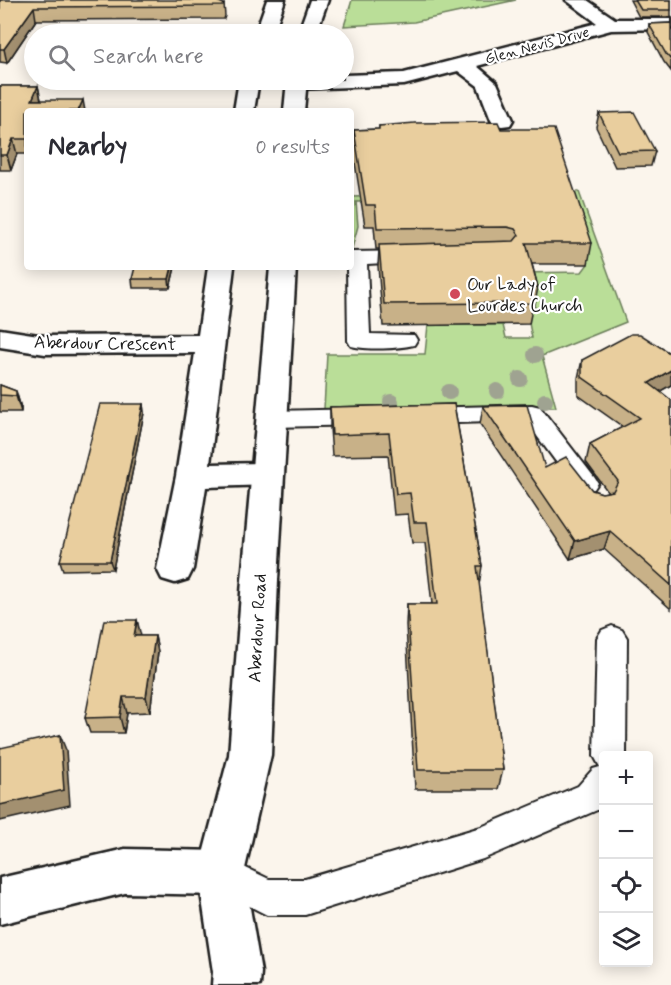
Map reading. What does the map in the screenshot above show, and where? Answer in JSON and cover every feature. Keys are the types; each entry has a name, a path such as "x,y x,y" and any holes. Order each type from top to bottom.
{"street":[{"path":"268,24 276,0"},
{"path":"310,24 319,0"},
{"name":"Glen Nevis Drive","path":"575,0 611,25"},
{"name":"Glen Nevis Drive","path":"354,80 396,80 463,65 611,25 671,24"},
{"name":"Glen Nevis Drive","path":"463,65 487,83 502,120"},
{"path":"244,108 247,90"},
{"path":"294,108 296,90"},
{"path":"175,568 192,476 221,270"},
{"name":"Aberdour Road","path":"236,985 237,972 221,873 250,755 283,270"},
{"name":"Aberdour Crescent","path":"0,338 45,345 210,344"},
{"path":"192,476 268,474"},
{"path":"0,901 125,871 221,873"}],"lane":[{"path":"406,340 359,341 354,258 436,257"},
{"path":"272,419 532,413 598,500"},
{"path":"610,751 612,638"},
{"path":"221,873 267,897 305,897 483,843 590,798 599,786"}],"green space":[{"path":"352,0 516,0 414,22 345,24"},
{"path":"579,192 626,322 542,356 556,407 324,409 327,354 425,354 428,325 503,325 506,338 532,338 519,273 582,272 588,264 492,200 356,202 358,226 354,241 354,197"}],"building":[{"path":"0,0 214,0 224,4 223,6 34,7 4,49 0,49"},
{"path":"635,0 671,0 671,10 641,10"},
{"path":"671,23 671,60 649,24"},
{"path":"0,86 24,86 24,90 36,90 32,100 83,100 79,108 24,108 24,139 13,139 7,155 0,155"},
{"path":"634,112 655,151 618,152 599,113"},
{"path":"498,122 501,129 554,129 592,243 526,243 538,287 529,287 533,303 384,304 379,245 514,241 519,235 515,229 507,227 377,228 375,205 366,205 354,130 379,129 379,126 415,123"},
{"path":"134,270 171,270 169,279 132,279"},
{"path":"631,334 640,334 671,354 671,370 649,383 671,400 671,585 610,531 575,541 483,406 527,405 545,468 566,457 592,490 602,493 613,491 618,481 590,444 640,418 582,377 582,360"},
{"path":"0,385 16,391 16,396 0,395"},
{"path":"100,404 143,404 110,561 60,561"},
{"path":"454,404 482,566 477,566 503,770 418,770 407,604 437,604 427,522 414,522 410,493 396,494 389,433 332,435 330,407"},
{"path":"104,620 137,620 134,636 155,636 146,697 123,697 120,717 85,718"},
{"path":"60,735 64,790 0,805 0,748"}],"place":[{"name":"Our Lady of Lourdes Church","path":"455,294"}]}
